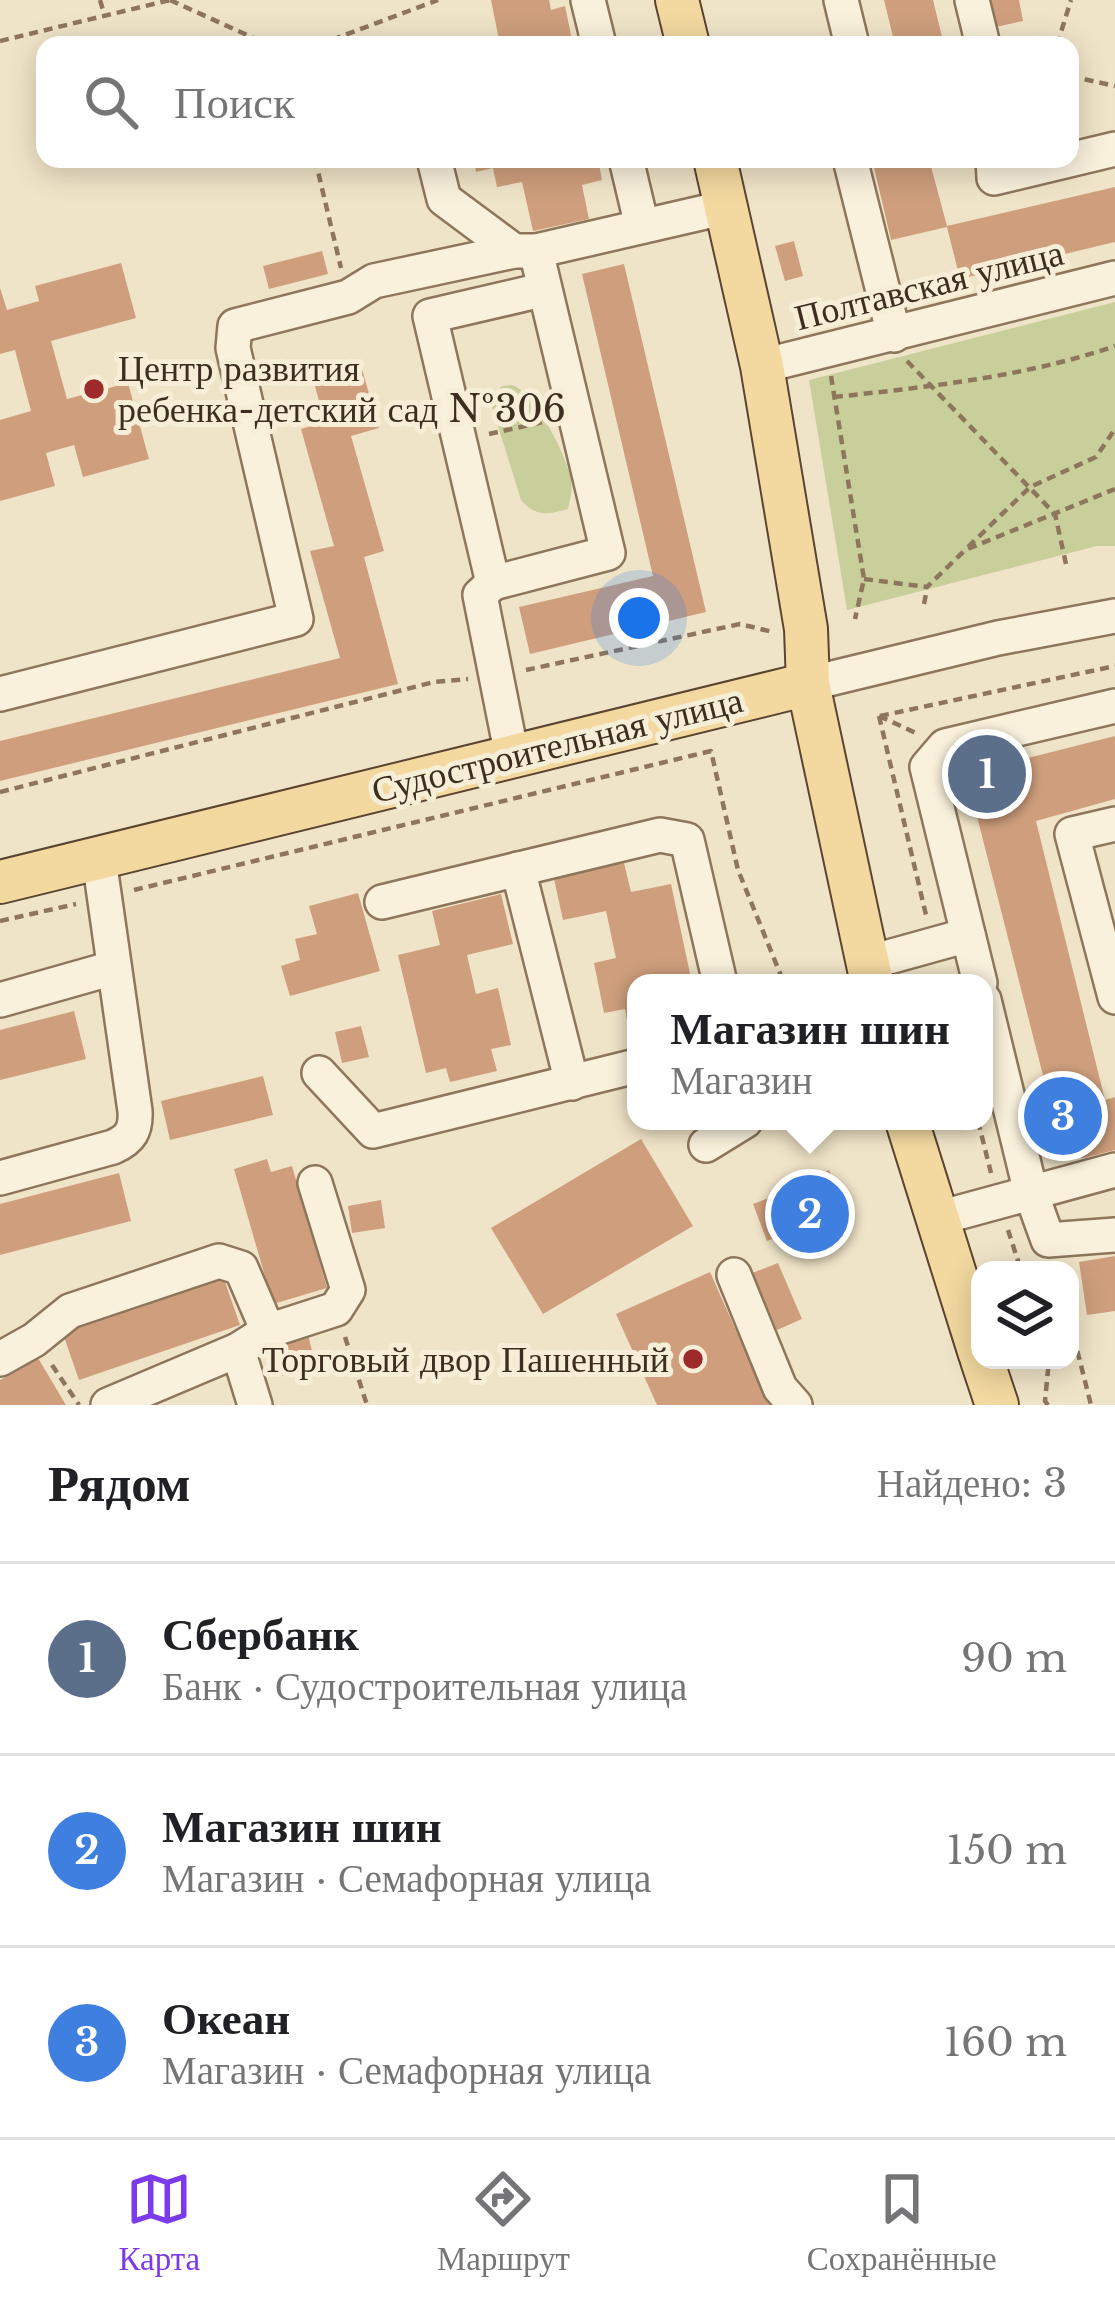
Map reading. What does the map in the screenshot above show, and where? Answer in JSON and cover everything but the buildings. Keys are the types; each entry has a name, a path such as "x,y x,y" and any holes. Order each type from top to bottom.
{"main road":[{"path":"677,0 686,36"},
{"path":"717,168 762,366 806,628 808,684 866,974"},
{"name":"Судостроительная улица","path":"0,882 102,878 512,756 808,684"},
{"path":"910,1130 971,1327"},
{"path":"985,1369 997,1405"}],"street":[{"path":"588,0 597,36"},
{"path":"842,0 850,36"},
{"path":"972,0 981,36"},
{"path":"1079,158 1115,149"},
{"path":"436,168 444,199 525,250 542,290 608,553 493,583 479,595 512,756"},
{"path":"628,168 642,226"},
{"path":"852,168 891,335"},
{"path":"993,168 994,178 1036,168"},
{"path":"0,694 296,619 232,348 235,326 348,297 374,281 727,207"},
{"name":"Полтавская улица","path":"762,366 1115,278"},
{"path":"493,583 430,316 542,290"},
{"name":"Судостроительная улица","path":"808,684 998,638 1115,616"},
{"path":"978,974 927,766 945,746 1115,706"},
{"path":"1115,824 1072,834 1115,997"},
{"path":"382,902 660,835 687,840 718,974"},
{"path":"518,868 572,1083"},
{"path":"0,1178 113,1147 133,1133 135,1111 102,878"},
{"path":"870,974 933,944 968,935"},
{"path":"0,1000 113,968"},
{"path":"993,1037 1031,1192 1048,1240 1115,1235"},
{"path":"319,1073 373,1131 627,1068"},
{"path":"706,1145 730,1130"},
{"path":"935,1220 1115,1170"},
{"path":"108,1405 238,1350 268,1330 336,1309 348,1290 316,1183"},
{"path":"0,1359 70,1311 219,1261 241,1268 268,1330"},
{"path":"734,1275 780,1388 795,1405"},
{"path":"238,1350 255,1405"}],"path":[{"path":"100,0 105,17"},
{"path":"0,41 170,0 249,36"},
{"path":"341,36 438,0"},
{"path":"1060,36 1071,0"},
{"path":"1079,78 1115,86"},
{"path":"317,168 348,297"},
{"path":"891,335 929,387 1055,514 1066,564"},
{"path":"834,397 929,387 1115,346"},
{"path":"827,351 864,579 855,619"},
{"path":"460,440 574,415"},
{"path":"924,604 927,587 1030,488 1096,458 1115,429"},
{"path":"965,550 1115,489"},
{"path":"864,579 927,587"},
{"path":"0,792 434,682 496,678 740,624 778,634"},
{"path":"879,716 1115,666"},
{"path":"879,716 945,746"},
{"path":"879,716 933,944"},
{"path":"0,921 102,878 711,751 738,870 780,974"},
{"path":"980,1130 1018,1261"},
{"path":"336,1309 367,1405"},
{"path":"1079,1358 1091,1405"},
{"path":"1048,1369 1048,1405"}],"green space":[{"path":"1115,302 1115,546 1097,546 847,610 809,380"},
{"path":"512,385 538,409 560,449 571,481 568,509 542,513 521,500 492,407 493,396 502,386"}],"place":[{"name":"Центр развития ребенка-детский сад №306","path":"94,389"},
{"name":"Сбербанк","path":"987,774"},
{"name":"Океан","path":"1063,1116"},
{"name":"Магазин шин","path":"810,1214"},
{"name":"Торговый двор Пашенный","path":"693,1359"}]}
